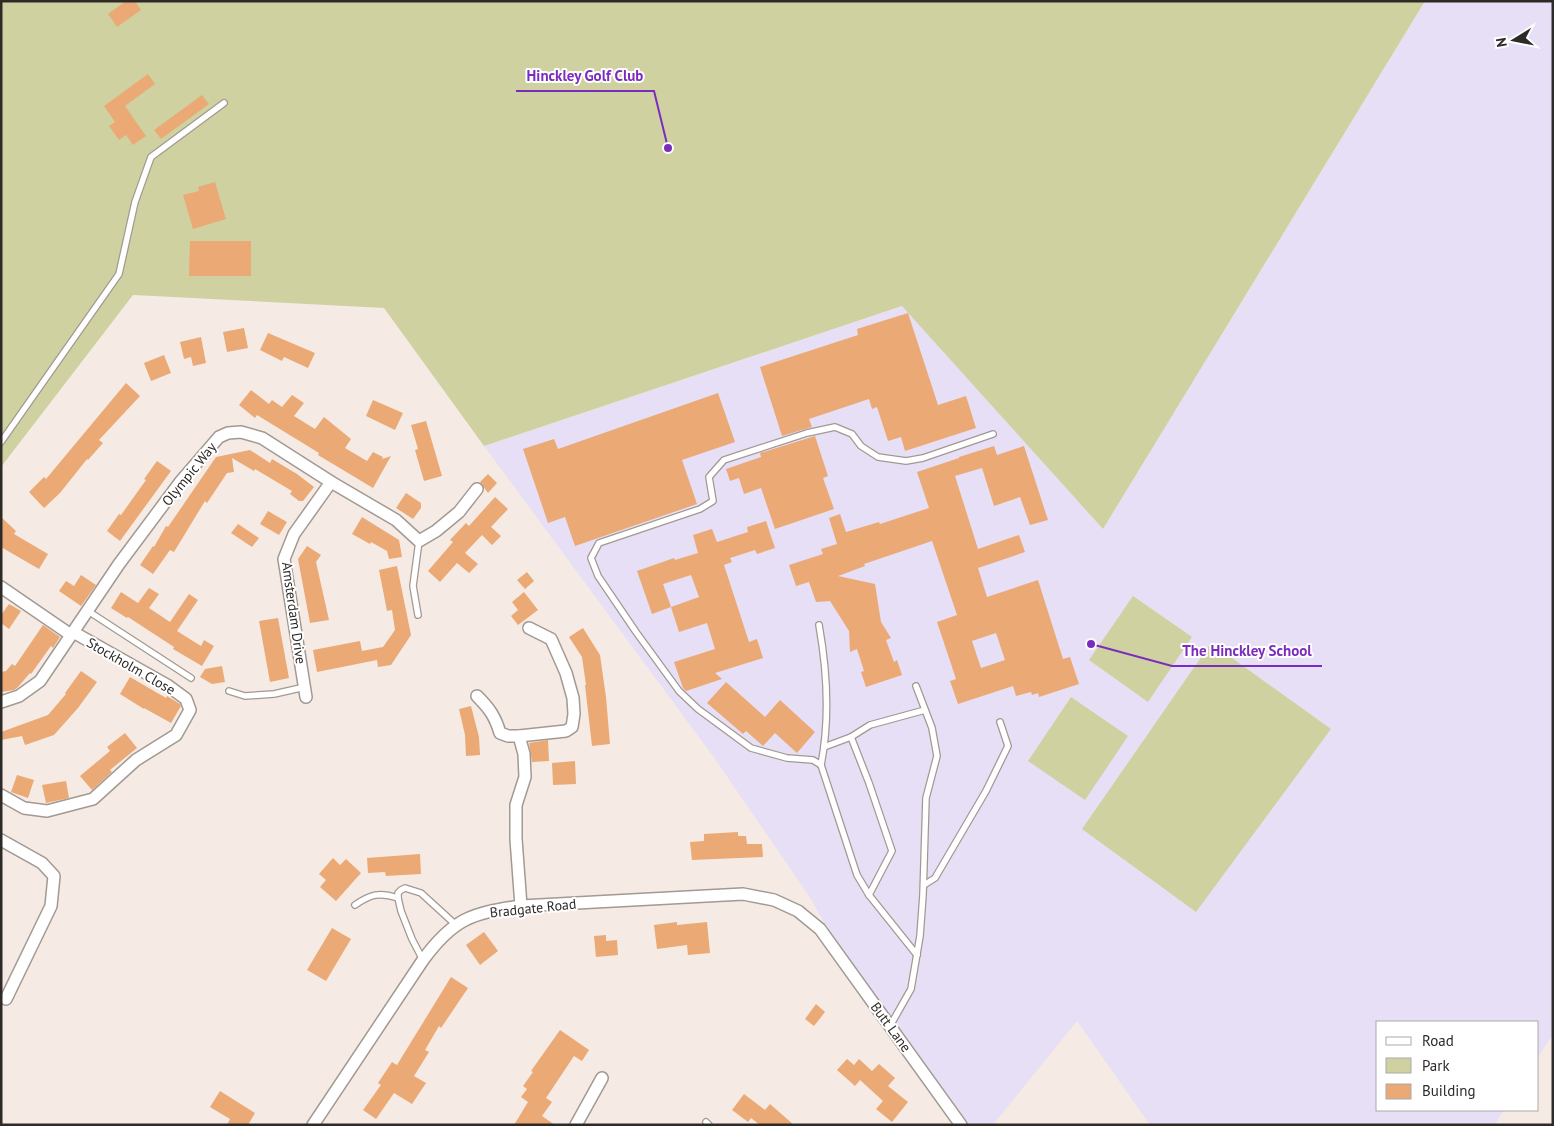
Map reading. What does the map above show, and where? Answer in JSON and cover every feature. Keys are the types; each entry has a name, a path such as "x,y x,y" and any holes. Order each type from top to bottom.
{"street":[{"name":"Olympic Way","path":"1,702 19,696 40,681 119,564 181,481 219,438 228,433 240,432 262,438 331,482 396,520 419,541"},
{"name":"Amsterdam Drive","path":"306,692 284,559 294,534 331,482"},
{"path":"419,541 436,531 459,512 477,489"},
{"name":"Stockholm Close","path":"1,587 72,634 167,685 186,699 190,710 176,735 136,760 93,799 47,811 24,808 1,795"},
{"path":"477,696 489,708 500,733 508,736 566,731 572,727 574,714 566,673 551,639 529,628"},
{"path":"519,736 524,754 525,777 516,805 516,839 521,906"},
{"path":"1,840 42,863 54,876 51,906 6,999"},
{"name":"Bradgate Road","path":"313,1125 437,941 446,932 466,919 500,909 521,906 743,894 774,900 798,911 820,929"},
{"name":"Butt Lane","path":"820,929 961,1125"},
{"path":"576,1125 602,1078"}],"lane":[{"path":"1,442 119,274 135,202 151,157 224,103"},
{"path":"821,765 812,760 787,758 751,748 698,709 679,691 636,632 598,576 591,558 599,543 700,509 713,501 709,477 724,460 807,433 835,426 852,434 861,446 878,457 906,461 924,458 993,434"},
{"path":"418,615 413,586 419,541"},
{"path":"88,611 190,678"},
{"path":"819,625 823,646 827,718 821,765 851,859 858,875 869,895 917,955"},
{"path":"890,1026 911,988 917,955 924,885 926,798 937,756 932,728 916,686"},
{"path":"229,691 245,696 306,692"},
{"path":"824,747 851,738 870,725 924,710"},
{"path":"924,885 935,878 986,791 1008,746 1000,722"},
{"path":"851,738 869,783 892,851 869,895"},
{"path":"423,960 412,940 398,893 405,888 421,893 456,925"},
{"path":"355,905 377,894 398,898"}],"shaded area":[{"path":"1425,1 1553,1 1553,1034 1539,1055 1539,1021 1376,1021 1376,1111 1503,1111 1495,1125 1150,1125 1077,1021 993,1125 969,1125 910,1049 832,936 809,896 715,759 484,446 903,306 1103,529"}],"green space":[{"path":"1,1 1425,1 1103,529 902,306 484,446 384,308 133,295 1,467"},
{"path":"1133,596 1192,637 1148,702 1089,660"},
{"path":"1211,643 1331,729 1196,912 1082,829"},
{"path":"1071,697 1128,736 1085,800 1028,761"}],"building":[{"path":"126,1 135,1 141,10 117,27 108,14"},
{"path":"148,74 155,84 125,106 146,136 133,145 126,135 119,140 109,126 115,122 104,106"},
{"path":"202,95 209,104 161,139 154,130"},
{"path":"215,182 226,219 193,229 183,195 199,191 198,187"},
{"path":"190,241 251,241 251,276 189,276"},
{"path":"908,313 938,405 966,396 976,428 905,451 901,437 888,441 877,407 872,409 869,399 809,419 812,427 782,436 760,367 858,335 857,329"},
{"path":"244,328 248,348 227,352 223,332"},
{"path":"268,333 315,353 308,368 284,357 282,361 260,350"},
{"path":"201,337 206,363 193,366 191,357 184,359 180,342"},
{"path":"164,355 171,373 151,381 144,363"},
{"path":"126,383 140,396 99,440 103,443 87,459 60,493 44,508 29,492 44,477 46,479"},
{"path":"251,390 269,404 272,400 282,407 292,395 304,403 294,416 315,429 324,417 351,439 345,448 367,461 373,452 383,457 382,459 391,456 373,488 257,415 255,418 239,405"},
{"path":"718,393 735,442 682,460 697,504 575,546 565,517 548,523 523,449 554,439 558,449"},
{"path":"373,400 403,413 395,430 366,416"},
{"path":"426,421 442,476 424,481 415,450 418,449 411,425"},
{"path":"815,436 828,476 823,478 834,509 775,529 761,488 744,494 739,478 730,481 726,469 761,457 760,453"},
{"path":"994,446 997,455 1024,446 1048,520 1030,525 1020,497 994,506 982,468 955,476 978,549 1019,535 1025,552 978,568 987,597 1038,580 1063,659 1070,657 1079,684 1039,697 1038,693 1032,695 1031,692 1016,696 1013,686 958,704 950,681 956,679 937,622 957,615 932,541 864,564 865,566 838,576 875,584 881,622 891,638 886,640 894,662 897,660 902,675 866,687 861,672 864,671 857,649 850,652 849,631 830,601 816,602 809,582 796,586 789,565 823,554 821,549 837,544 829,518 840,514 846,532 879,522 880,524 929,508 917,472","holes":["996,633 1005,660 981,668 972,641"]},
{"path":"250,450 270,463 272,459 314,487 303,501 299,501 290,494 292,491 232,458 234,472 227,473 207,503 205,501 174,552 170,550 153,574 140,565 216,457"},
{"path":"157,461 171,471 120,541 107,531 146,480 144,479"},
{"path":"488,474 497,483 488,493 480,482"},
{"path":"406,493 421,503 421,508 413,519 396,508"},
{"path":"495,497 508,509 491,527 501,536 492,545 482,535 465,553 478,564 469,573 457,563 440,582 428,571 453,542 450,540 466,523 469,526"},
{"path":"268,511 287,522 279,535 260,524"},
{"path":"1,517 16,531 14,534 48,554 39,569 1,547"},
{"path":"362,517 399,540 402,557 389,559 387,551 352,534"},
{"path":"766,521 775,548 757,554 755,550 730,558 732,562 724,565 749,642 757,639 763,658 715,673 722,679 686,691 683,688 674,662 715,649 707,623 679,632 671,607 652,614 637,571 674,558 675,560 698,553 693,535 712,529 717,542 748,532 747,527","holes":["691,575 699,597 671,607 663,584"]},
{"path":"238,524 259,538 252,547 231,533"},
{"path":"307,546 321,555 316,562 329,620 310,623 298,559"},
{"path":"397,566 411,635 391,665 378,667 377,660 317,672 313,650 360,641 362,651 383,647 395,630 392,610 387,611 379,570"},
{"path":"527,572 534,581 525,589 517,580"},
{"path":"81,575 96,585 81,606 59,591 66,581 74,586"},
{"path":"149,588 159,594 149,608 170,622 189,594 198,600 177,631 201,646 204,640 214,646 202,666 173,649 174,647 128,617 111,608 121,592 138,603"},
{"path":"524,592 538,610 518,625 511,616 518,610 512,602"},
{"path":"9,604 21,611 9,629 1,623 1,615"},
{"path":"278,618 289,678 270,682 259,621"},
{"path":"43,625 60,637 53,648 51,646 31,674 18,687 14,690 1,692 1,672 6,671 12,664 15,666"},
{"path":"583,628 600,655 610,744 592,746 582,657 569,637"},
{"path":"222,666 225,682 212,684 200,677 205,669"},
{"path":"81,671 97,682 78,708 54,735 25,745 22,736 1,740 1,732 48,715 66,694"},
{"path":"130,677 180,704 181,706 171,723 120,694"},
{"path":"726,682 765,717 780,700 815,732 797,753 775,733 763,746 746,731 743,734 707,703"},
{"path":"471,706 479,737 480,755 466,756 465,735 459,709"},
{"path":"125,733 137,748 110,770 112,772 92,790 80,776 110,751 107,747"},
{"path":"548,740 549,761 532,762 529,743"},
{"path":"575,761 576,784 553,785 552,763"},
{"path":"17,775 34,780 28,798 11,792"},
{"path":"66,781 69,798 46,803 42,785"},
{"path":"738,832 738,836 746,836 747,844 762,844 763,857 692,860 690,842 704,841 704,834"},
{"path":"420,854 421,874 386,876 385,872 368,873 367,858"},
{"path":"333,858 340,865 346,859 361,873 336,901 320,887 326,880 319,874"},
{"path":"677,922 677,925 707,922 710,953 688,955 687,945 657,949 654,925"},
{"path":"332,928 351,939 326,981 307,970"},
{"path":"484,932 498,951 480,965 466,945"},
{"path":"606,935 606,941 617,940 618,955 596,957 594,936"},
{"path":"451,977 468,988 441,1028 439,1026 425,1050 429,1052 414,1076 426,1083 412,1104 394,1093 376,1119 363,1110 381,1085 378,1083 392,1062 397,1065"},
{"path":"816,1004 825,1012 814,1026 805,1019"},
{"path":"560,1030 589,1050 582,1061 574,1056 546,1098 552,1102 542,1116 555,1125 514,1125 528,1102 521,1097 527,1089 523,1086 533,1072 531,1071"},
{"path":"847,1059 854,1065 859,1059 872,1071 879,1064 895,1078 888,1086 908,1102 892,1122 876,1109 883,1101 860,1080 855,1086 837,1070"},
{"path":"220,1091 255,1113 248,1125 227,1125 230,1119 210,1107"},
{"path":"744,1094 765,1110 770,1104 794,1125 760,1125 751,1118 748,1122 732,1110"}],"place":[{"name":"Hinckley Golf Club","path":"668,148"},
{"name":"The Hinckley School","path":"1091,644"}]}
